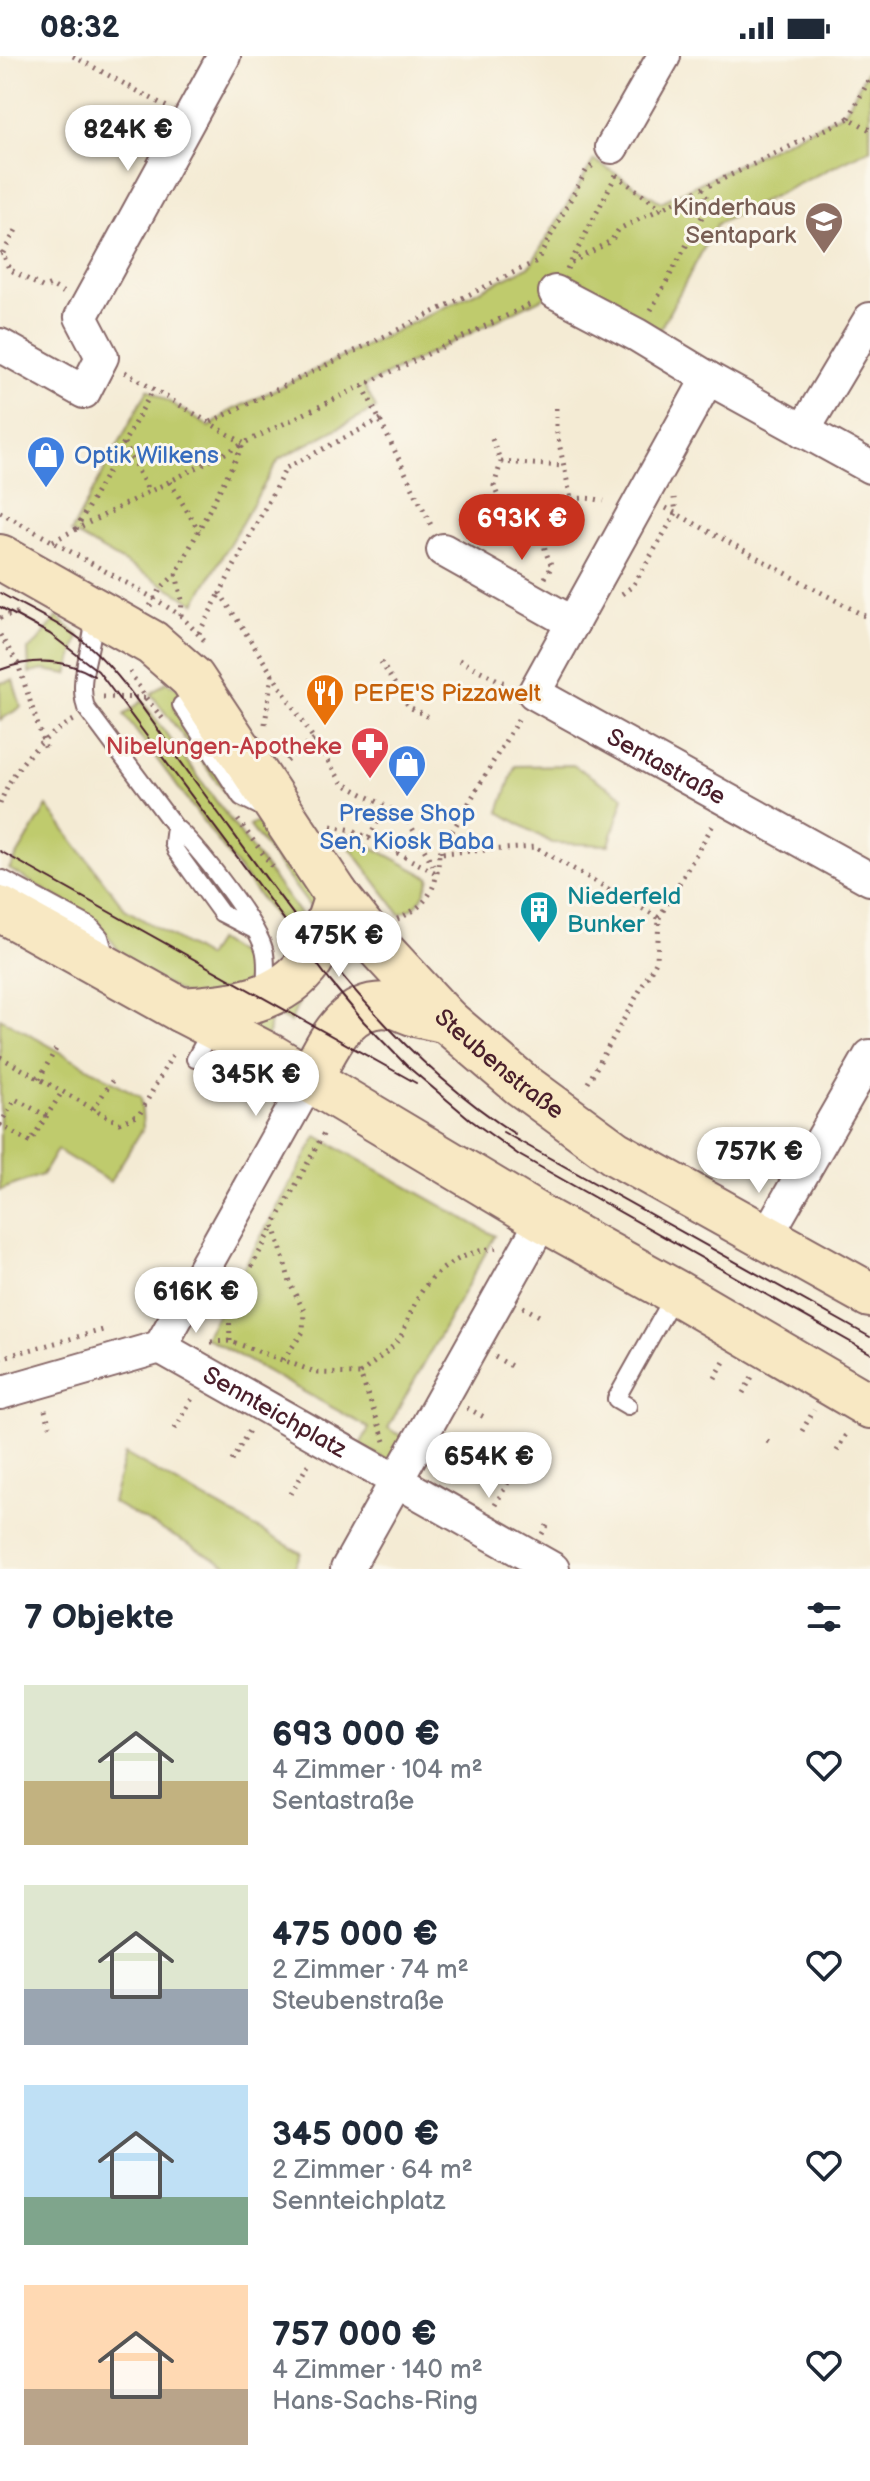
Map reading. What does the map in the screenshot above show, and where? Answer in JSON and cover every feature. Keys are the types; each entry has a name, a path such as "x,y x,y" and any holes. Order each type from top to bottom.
{"street":[{"path":"0,345 84,392 102,357 81,317 224,56"},
{"path":"614,161 664,56"},
{"path":"555,292 870,467"},
{"path":"803,431 870,319"},
{"path":"534,693 708,378"},
{"path":"443,550 573,623"},
{"name":"Steubenstraße","path":"0,557 152,643 192,678 337,896 370,938 447,1021 521,1084 615,1153 870,1295"},
{"name":"Sentastraße","path":"534,693 870,879"},
{"path":"2,894 109,970 191,1036 310,1079 536,1232 675,1292 805,1384 861,1415"},
{"path":"191,1036 239,1005 265,996 298,975 312,958 337,896"},
{"path":"0,1393 160,1347 335,1032 349,1016 376,1006 394,1006 447,1021"},
{"path":"766,1237 870,1056"},
{"path":"347,1569 384,1474 536,1232"},
{"name":"Sennteichplatz","path":"160,1347 553,1569"}],"lane":[{"path":"94,609 94,636 81,693 86,708 175,827 190,839 264,946 265,996"},
{"path":"181,705 241,797 286,820"},
{"path":"628,1406 616,1399 675,1292"}],"path":[{"path":"73,56 189,120"},
{"path":"570,263 611,241 619,229 849,118 870,78"},
{"path":"849,118 870,130"},
{"path":"614,161 662,209"},
{"path":"52,542 244,443 555,292 614,161"},
{"path":"211,422 537,261 586,171 614,161"},
{"path":"637,335 709,204 703,189"},
{"path":"16,230 2,253 9,269 44,288 51,285 87,305"},
{"path":"102,357 244,443"},
{"path":"363,386 443,550"},
{"path":"76,529 153,390"},
{"path":"556,408 556,429 571,499"},
{"path":"199,633 286,468 381,419"},
{"path":"492,439 501,462 494,486 504,512 542,532"},
{"path":"124,442 149,492"},
{"path":"155,599 176,574 244,443"},
{"path":"501,462 563,466"},
{"path":"170,482 199,532"},
{"path":"534,601 552,566 543,549 542,532 548,517 557,506 571,499 588,497 604,501"},
{"path":"0,512 155,599 181,616 209,646"},
{"path":"676,513 870,619"},
{"path":"176,574 182,600 181,616"},
{"path":"220,593 342,783 406,817 438,874"},
{"path":"0,635 18,664 46,750"},
{"path":"396,920 414,913 424,904 438,874 439,853 534,693 516,683 502,682 459,660"},
{"path":"381,662 409,707 429,717"},
{"path":"257,717 264,729 272,673"},
{"path":"146,698 165,723"},
{"path":"279,751 286,762 314,739"},
{"path":"582,1092 657,960 659,918 728,800"},
{"path":"369,838 386,806"},
{"path":"230,810 277,873"},
{"path":"335,837 326,825 353,830 438,874"},
{"path":"439,853 535,847 659,918"},
{"path":"387,908 402,927"},
{"path":"0,1057 119,1123 139,1115 191,1036"},
{"path":"39,1079 56,1049"},
{"path":"93,1109 112,1081"},
{"path":"47,1116 15,1099 0,1125 30,1142 47,1116 62,1092"},
{"path":"230,1341 229,1307 325,1131"},
{"path":"274,1225 291,1286 304,1311 303,1332 283,1360"},
{"path":"160,1347 230,1341 318,1373 360,1374 400,1339 419,1295 436,1274 456,1260 479,1250 536,1232"},
{"path":"715,1378 727,1355"},
{"path":"743,1393 756,1371"},
{"path":"360,1374 385,1441 384,1474"},
{"path":"802,1431 805,1384"},
{"path":"837,1451 861,1415"},
{"path":"482,1529 512,1471 523,1460 535,1461"}],"green space":[{"path":"870,65 870,149 717,224 652,344 554,292 364,386 376,408 279,459 195,603 71,532 148,389 210,427 228,412 530,266 594,160 661,202 845,112"},
{"path":"57,617 79,636 68,674 44,670 29,673 28,649 35,645"},
{"path":"13,680 21,707 0,720 0,683"},
{"path":"166,682 192,696 174,708 214,772 217,771 238,805 236,807 151,694"},
{"path":"142,701 311,929 300,951 124,715"},
{"path":"573,765 624,797 609,845 552,843 499,812 515,766"},
{"path":"47,806 125,909 206,957 217,940 245,958 250,976 239,991 192,999 128,963 97,921 9,869"},
{"path":"256,822 272,829 314,884 316,915 249,825"},
{"path":"350,835 430,878 417,905 400,914 345,841"},
{"path":"302,996 290,1022 271,1012 267,1044 229,1019"},
{"path":"0,1018 141,1097 143,1128 110,1182 57,1150 42,1175 0,1190"},
{"path":"317,1136 495,1236 388,1428 405,1438 392,1463 360,1445 369,1428 205,1337"},
{"path":"125,1454 301,1553 294,1569 233,1569 112,1502"}],"tram line":[{"path":"0,593 68,631 103,659 339,972 421,1059 466,1099 515,1134"},
{"path":"0,607 50,634 98,671 330,981 407,1066 472,1121 519,1155 870,1353"},
{"path":"0,670 24,663 48,662 71,666 94,676"},
{"path":"0,851 416,1083"},
{"path":"503,1132 870,1337"}],"place":[{"name":"Kinderhaus Sentapark","path":"824,255"},
{"name":"Optik Wilkens","path":"46,489"},
{"name":"PEPE'S Pizzawelt","path":"325,727"},
{"name":"Nibelungen-Apotheke","path":"370,780"},
{"name":"Presse Shop Sen, Kiosk Baba","path":"407,798"},
{"name":"Niederfeld Bunker","path":"539,944"}]}
